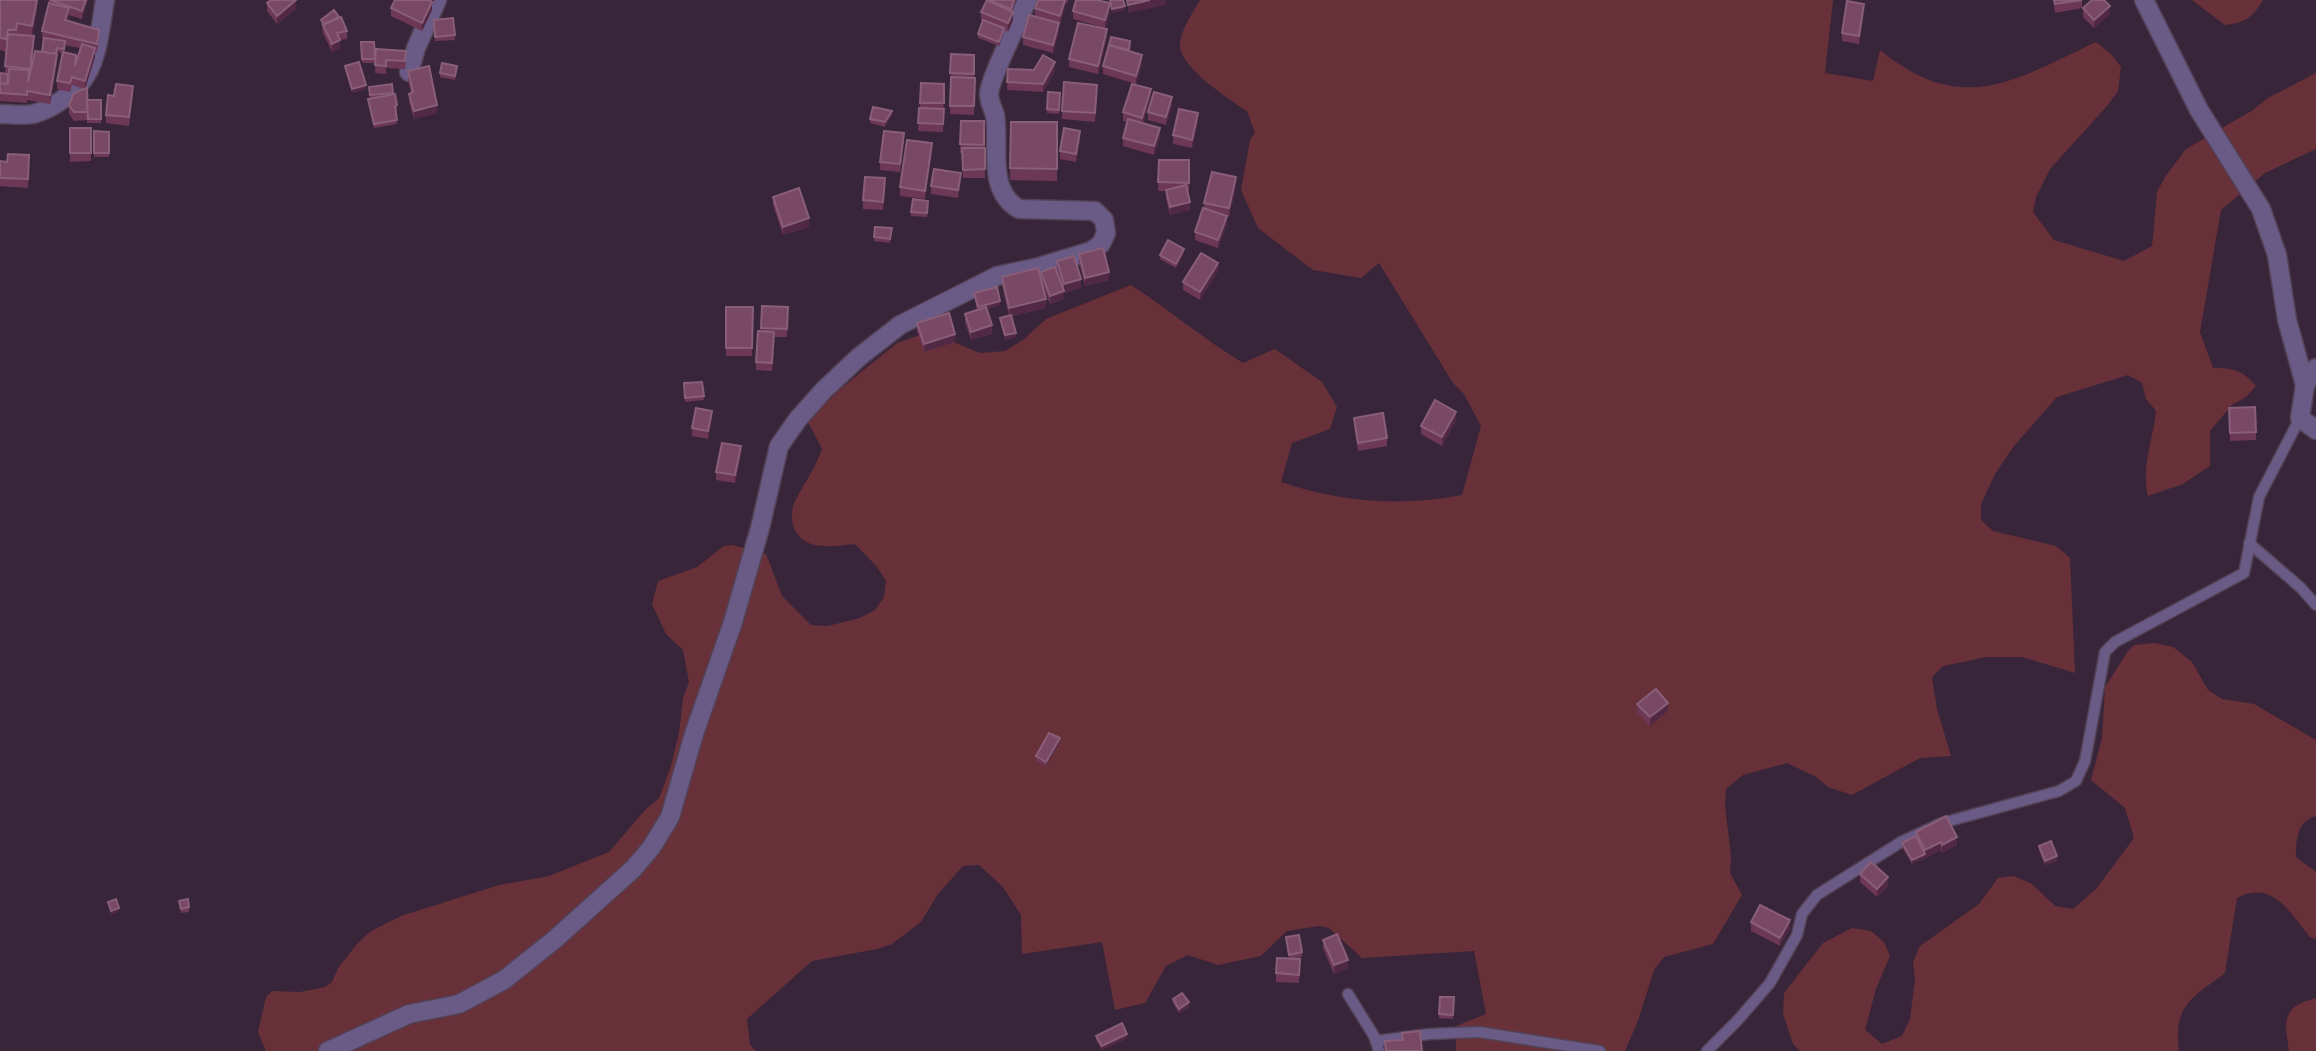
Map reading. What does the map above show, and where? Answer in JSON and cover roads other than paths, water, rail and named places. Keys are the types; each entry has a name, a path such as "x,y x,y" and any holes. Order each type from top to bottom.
{"street":[{"path":"0,114 34,114 75,89 89,70 105,0"},
{"path":"409,72 416,48 437,0"},
{"path":"328,1051 409,1014 459,1004 504,980 555,940 633,869 651,848 670,817 694,734 733,622 760,528 779,446 798,419 824,390 900,325 997,275 1039,267 1091,251 1101,244 1105,233 1104,220 1095,211 1019,209 1003,194 999,181 996,168 995,114 988,94 1027,0"},
{"path":"2144,0 2199,110 2261,209 2277,256 2287,320 2305,385 2301,418 2316,430"},
{"path":"2305,385 2316,368"}],"lane":[{"path":"1707,1051 1770,983 1797,935 1802,914 1817,895 1901,842 1942,823 2059,791 2076,781 2085,761 2105,652 2115,642 2244,573 2259,497 2301,418"},
{"path":"2249,543 2301,588 2316,605"},
{"path":"1348,994 1377,1046 1430,1034 1479,1032 1600,1051"}]}
